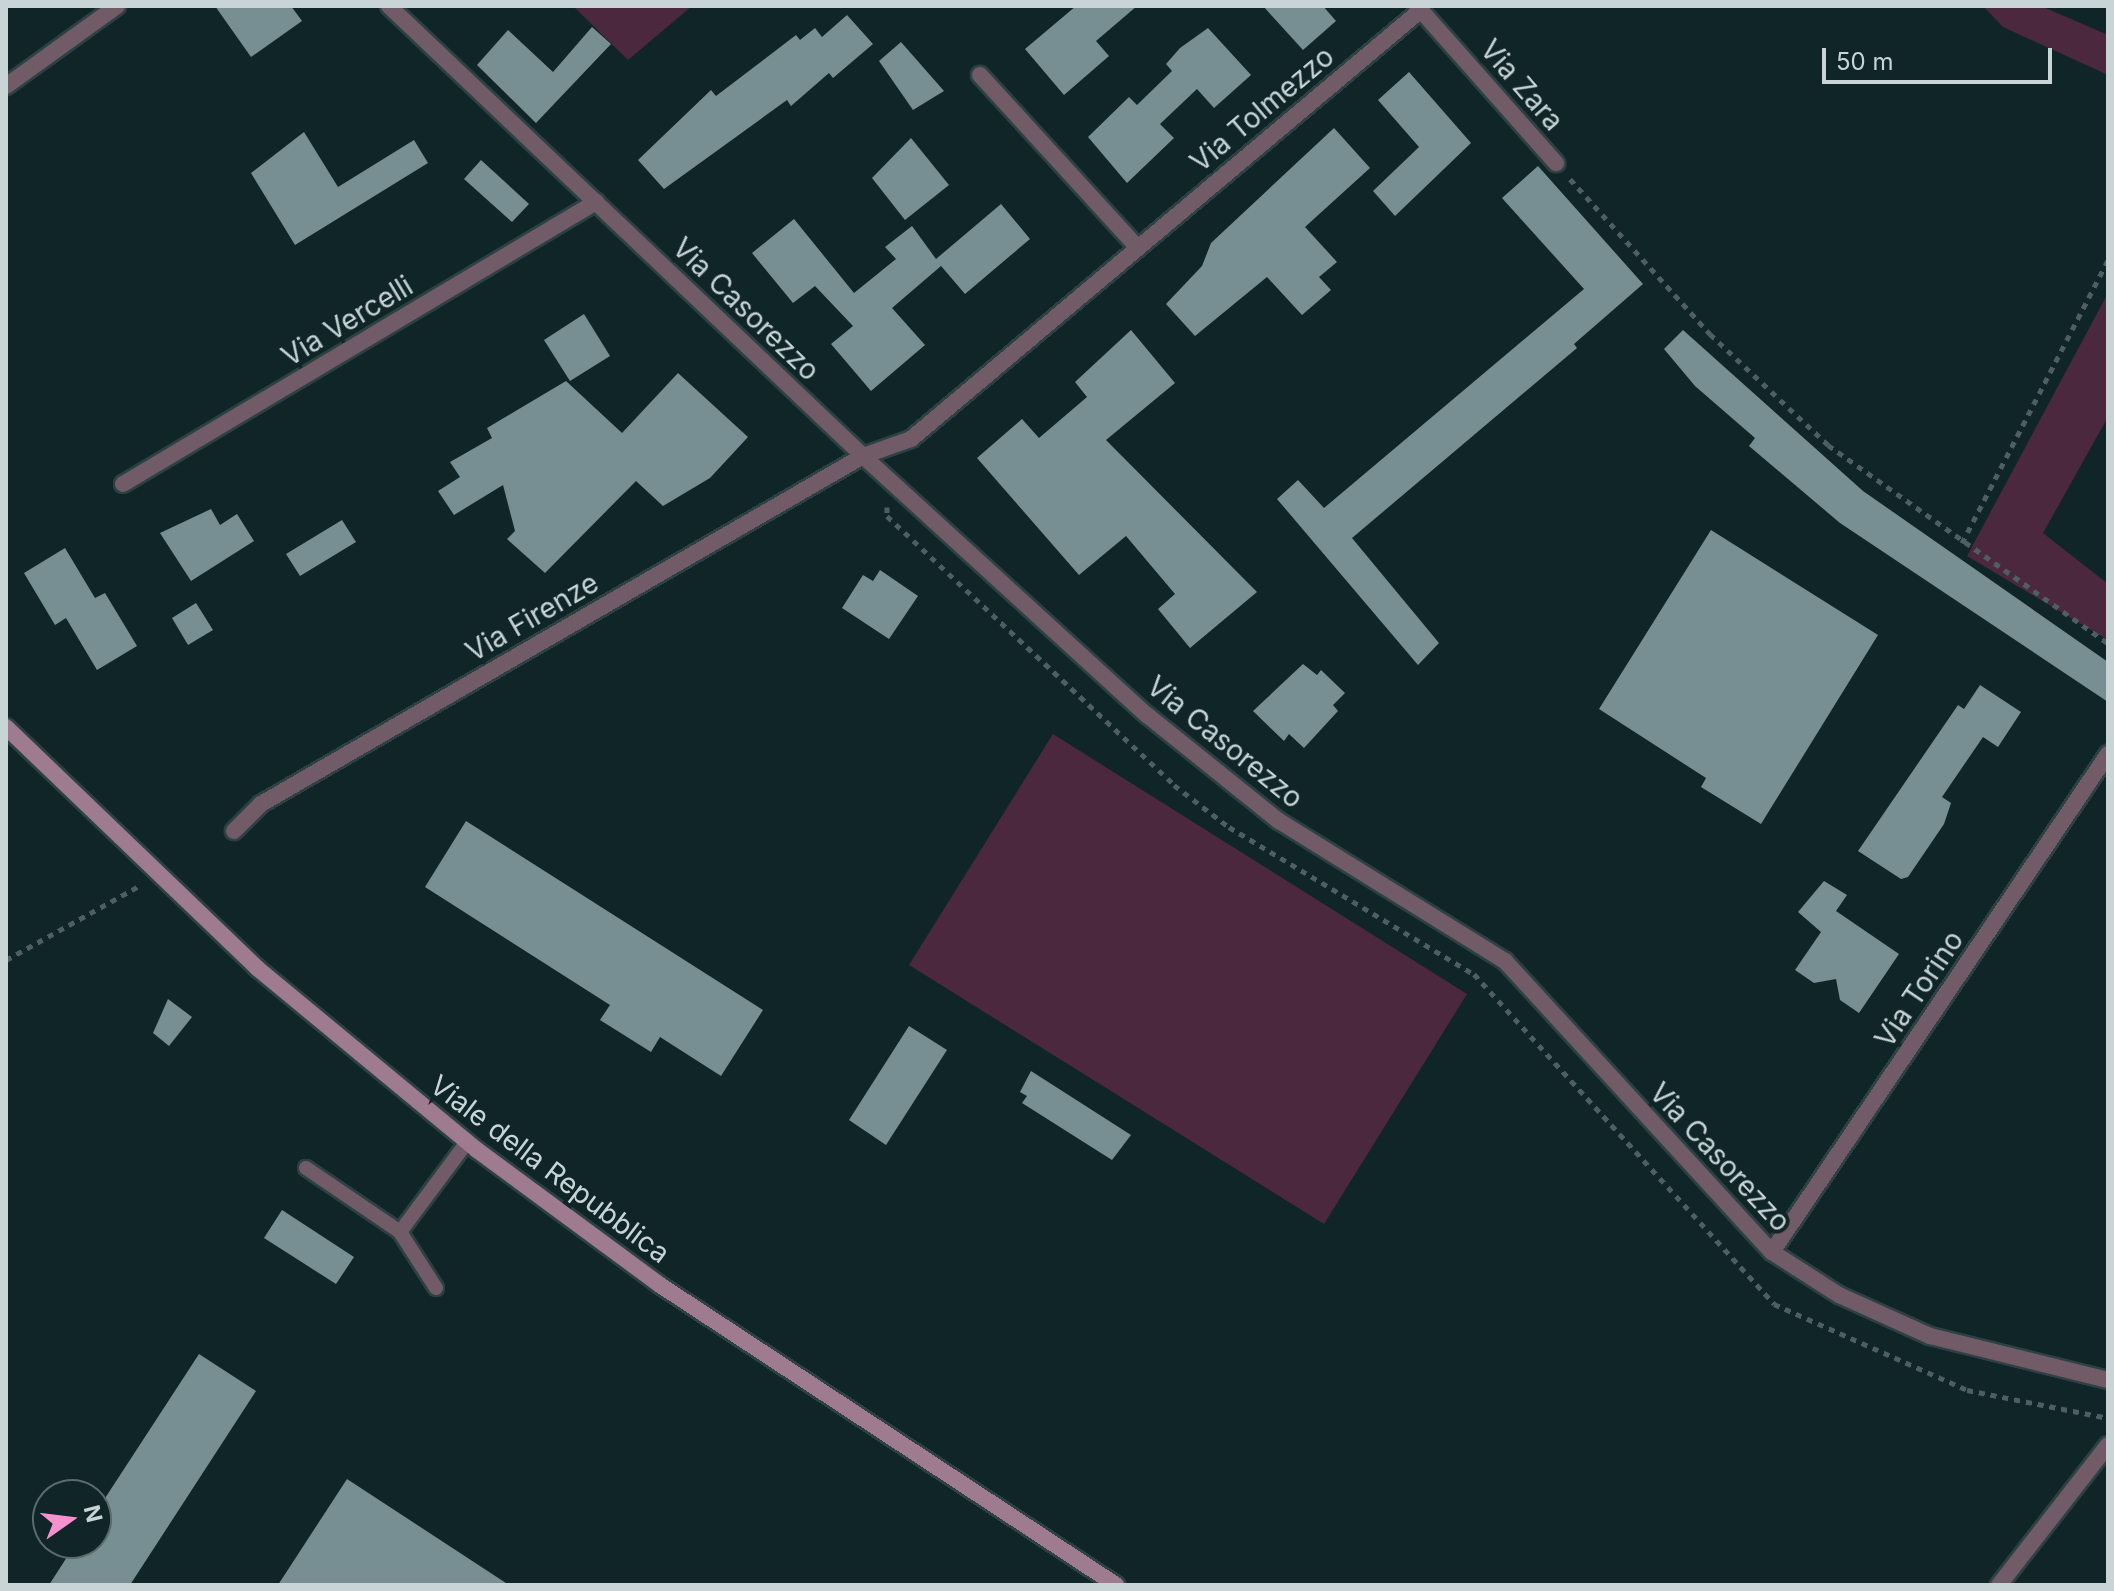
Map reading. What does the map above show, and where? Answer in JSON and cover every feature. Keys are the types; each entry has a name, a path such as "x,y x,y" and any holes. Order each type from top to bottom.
{"street":[{"path":"6,86 117,6"},
{"name":"Via Casorezzo","path":"389,6 863,456 1147,715 1279,821 1505,961 1772,1252 1839,1295 1930,1336 2108,1380"},
{"name":"Via Zara","path":"1419,8 1556,163"},
{"name":"Via Tolmezzo","path":"863,456 911,439 1419,8"},
{"path":"980,75 1138,248"},
{"name":"Via Vercelli","path":"123,484 596,202"},
{"name":"Via Firenze","path":"234,831 261,804 863,456"},
{"name":"Viale della Repubblica","path":"6,727 157,876 301,1006 467,1142 660,1285 1116,1585"},
{"name":"Via Torino","path":"1772,1252 2108,754"},
{"path":"1999,1585 2108,1445"}],"lane":[{"path":"400,1232 467,1142"},
{"path":"306,1168 400,1232 436,1288"}],"path":[{"path":"1556,163 1758,381 1870,479 2108,643"},
{"path":"1962,543 2108,260"},
{"path":"890,481 887,516 1174,785 1229,827 1474,974 1774,1304 1967,1390 2108,1418"},
{"path":"6,960 157,876"}],"shaded area":[{"path":"573,6 692,6 628,60"},
{"path":"1983,6 2041,6 2108,35 2108,75 2003,27"},
{"path":"2108,293 2108,417 2043,533 2108,584 2108,640 1967,556"},
{"path":"1053,734 1467,994 1324,1224 909,965"}],"building":[{"path":"215,6 291,6 302,21 251,57"},
{"path":"1076,6 1137,6 1096,41 1109,56 1064,95 1025,49"},
{"path":"1263,6 1323,6 1336,21 1303,50"},
{"path":"847,15 873,44 833,78 829,73 791,106 787,100 664,189 638,160 711,90 716,96 796,35 800,40 815,28 822,37"},
{"path":"592,27 611,44 536,123 477,65 508,30 553,72"},
{"path":"1208,28 1251,75 1214,108 1197,89 1160,124 1174,138 1127,183 1088,137 1129,97 1137,105 1172,71 1166,64 1180,48"},
{"path":"901,42 944,91 913,110 879,61"},
{"path":"1409,72 1471,143 1395,216 1373,191 1419,147 1378,100"},
{"path":"1334,128 1370,168 1305,227 1337,262 1319,277 1331,290 1302,315 1267,277 1195,336 1166,304 1202,266 1211,243"},
{"path":"304,132 338,187 414,140 428,163 295,245 251,173"},
{"path":"911,138 949,185 905,220 872,178"},
{"path":"481,160 529,204 512,222 464,179"},
{"path":"1538,166 1643,284 1574,344 1577,348 1352,538 1439,643 1418,665 1277,499 1298,480 1324,508 1584,289 1502,198"},
{"path":"1001,204 1030,239 965,294 936,260 941,266 892,308 925,345 871,391 831,344 853,326 815,286 793,303 752,253 794,219 854,293 896,259 885,247 912,226 936,259"},
{"path":"584,314 610,356 570,381 544,340"},
{"path":"1131,330 1175,383 1106,440 1257,592 1190,648 1158,609 1175,594 1126,536 1079,575 977,458 1022,419 1039,438 1087,397 1075,382"},
{"path":"1683,330 1863,491 2108,662 2108,702 1840,523 1749,446 1755,438 1695,386 1664,349"},
{"path":"678,373 748,437 710,478 663,506 636,481 545,573 507,539 515,531 503,485 454,515 438,491 460,477 450,462 492,438 487,428 566,381 622,433"},
{"path":"211,509 220,525 237,514 254,541 191,581 160,533"},
{"path":"342,520 356,542 300,576 286,554"},
{"path":"1711,530 1878,635 1761,824 1701,787 1706,778 1599,709"},
{"path":"65,548 95,598 105,593 137,646 97,670 66,618 55,625 24,573"},
{"path":"880,570 918,596 889,639 842,608 863,575 873,581"},
{"path":"196,603 213,630 188,645 172,618"},
{"path":"1303,664 1317,675 1321,670 1345,693 1333,705 1338,711 1304,748 1289,734 1284,741 1253,711"},
{"path":"1980,685 2021,712 1998,747 1983,737 1942,797 1951,803 1944,824 1908,877 1901,879 1858,851 1958,705 1964,709"},
{"path":"466,821 763,1010 721,1076 660,1037 651,1052 600,1020 610,1005 425,887"},
{"path":"1824,881 1847,895 1836,911 1899,954 1859,1013 1840,1000 1836,979 1814,983 1795,970 1821,932 1798,912"},
{"path":"168,999 192,1017 169,1046 153,1033"},
{"path":"909,1026 947,1050 886,1145 849,1120"},
{"path":"1031,1071 1131,1135 1112,1160 1022,1103 1027,1096 1020,1092"},
{"path":"282,1210 354,1257 336,1284 264,1238"},
{"path":"199,1354 256,1391 130,1585 49,1585 66,1559 112,1559 112,1487"},
{"path":"347,1479 509,1585 278,1585"}]}
